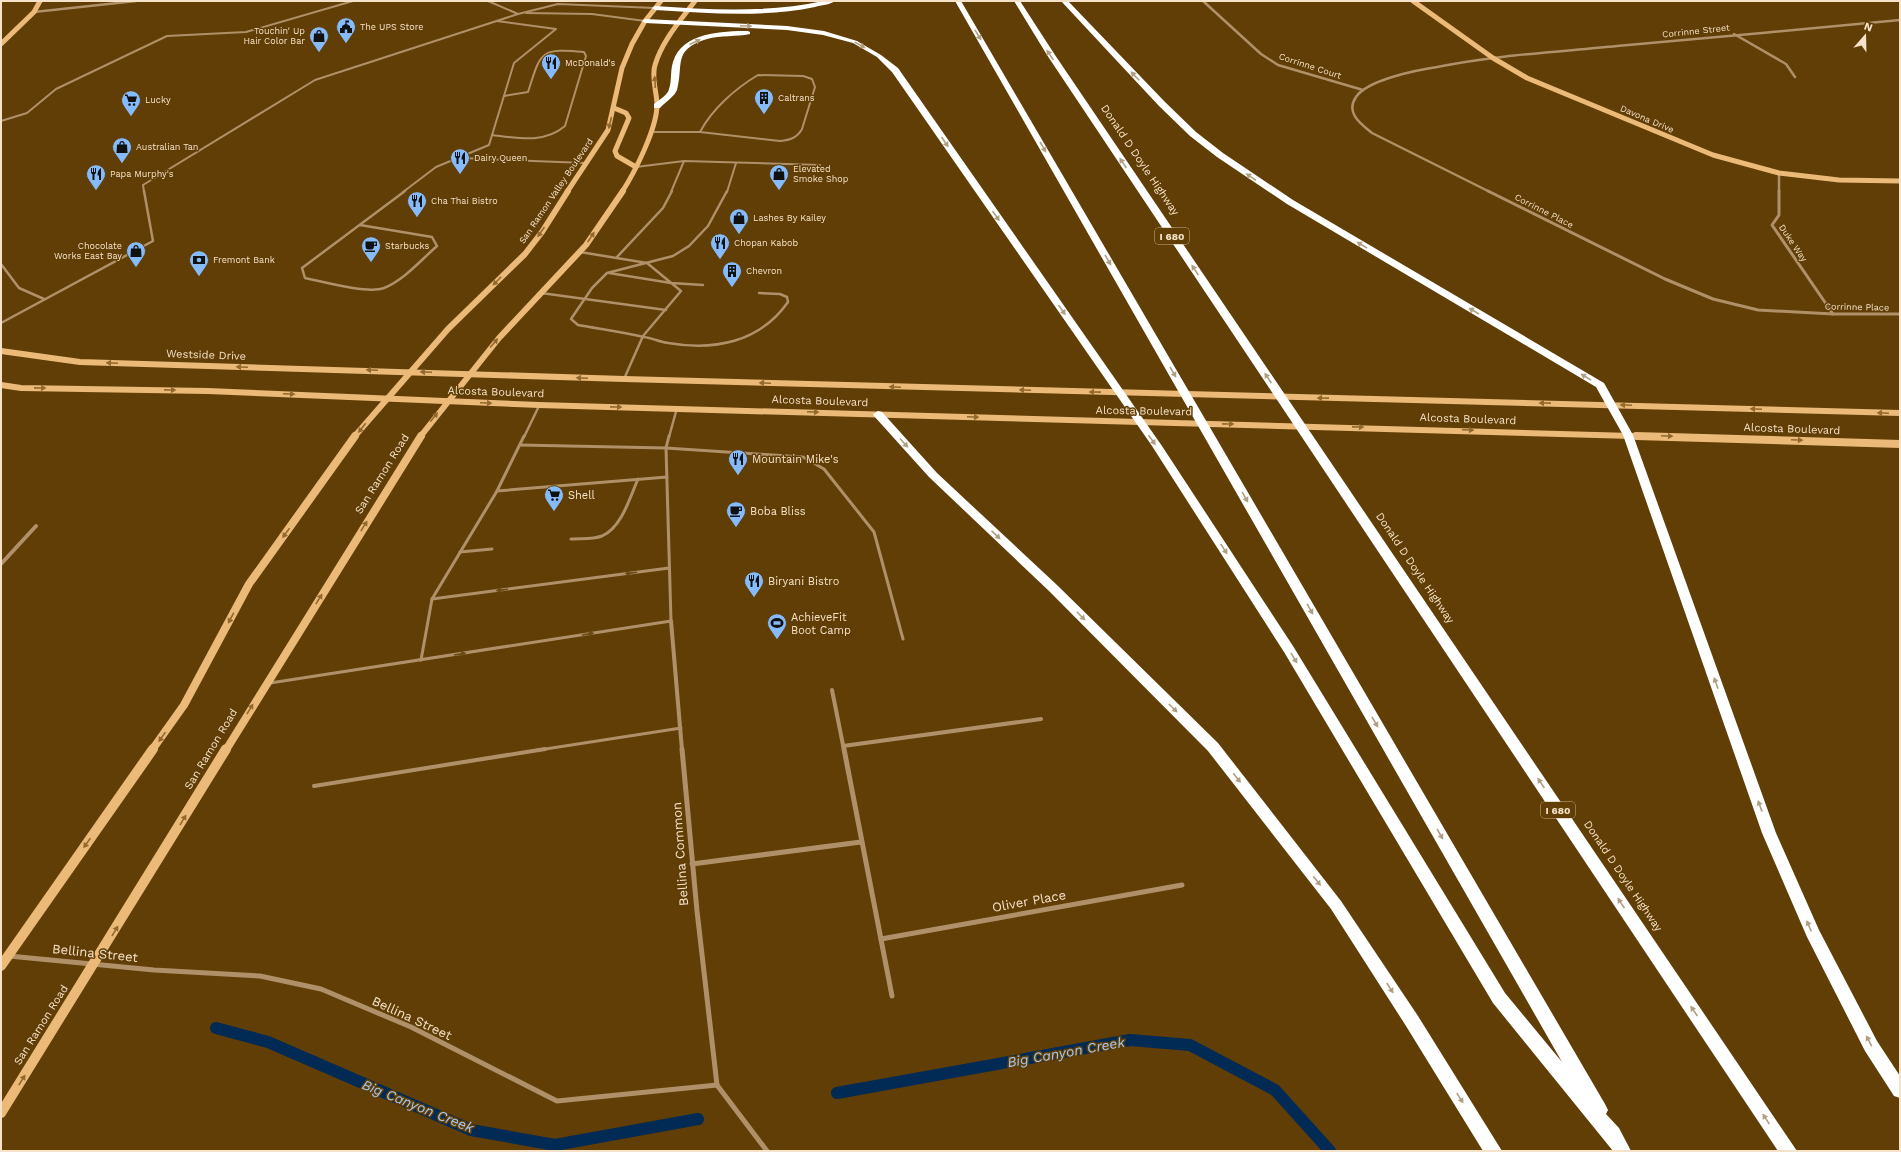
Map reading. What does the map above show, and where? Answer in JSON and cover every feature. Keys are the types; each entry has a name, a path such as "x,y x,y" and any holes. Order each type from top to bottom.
{"highway":[{"path":"655,8 744,12 788,10 832,1"},
{"path":"958,1 1620,1146"},
{"name":"Donald D Doyle Highway","path":"1018,1 1051,56 1788,1151"},
{"path":"1064,1 1162,104 1193,134 1220,156 1290,202 1600,385 1628,435 1769,833 1812,932 1871,1046 1900,1090"},
{"path":"645,21 787,28 824,33 855,42 879,56 899,75 1157,446 1289,649 1499,998 1620,1146"},
{"path":"657,106 673,91 677,60 682,50 691,44 716,35 735,33 824,33"},
{"path":"878,414 933,475 1053,588 1213,748 1336,905 1412,1021 1493,1151"}],"main road":[{"path":"1,44 34,12 40,1"},
{"name":"San Ramon Valley Boulevard","path":"387,398 448,330 525,254 542,232 585,163 608,130 622,68 632,44 645,21 661,1"},
{"path":"447,401 499,338 580,252 632,177 650,132 657,106 654,67 663,45 695,1"},
{"name":"Davona Drive","path":"1413,1 1492,58 1527,78 1712,155 1779,173 1838,180 1900,180"},
{"path":"614,108 626,113 628,118 615,151 617,156 636,167"},
{"name":"Westside Drive","path":"1,351 80,362 411,372"},
{"name":"Alcosta Boulevard","path":"411,372 1064,392 1900,413"},
{"path":"1,384 21,388 208,390 387,398"},
{"path":"1,966 184,705 249,584 362,426 387,398"},
{"name":"Alcosta Boulevard","path":"387,398 540,405 1429,429 1900,444"},
{"name":"San Ramon Road","path":"1,1113 95,964 266,683 425,429 447,401"}],"street":[{"path":"34,12 136,1"},
{"name":"Corrinne Court","path":"1203,1 1262,54 1278,65 1363,90"},
{"name":"Corrinne Street","path":"1492,58 1734,34 1900,20"},
{"path":"1734,34 1786,64 1795,77"},
{"name":"Corrinne Place","path":"1492,58 1395,75 1363,90 1353,100 1351,109 1358,121 1372,133 1665,279 1713,299 1758,310 1833,314 1900,314"},
{"name":"Duke Way","path":"1779,173 1779,215 1772,225 1833,314"},
{"path":"1,564 36,526"},
{"name":"Bellina Common","path":"671,621 704,992 717,1085"},
{"path":"832,690 892,996"},
{"path":"843,746 1041,718"},
{"path":"692,864 861,842"},
{"name":"Oliver Place","path":"881,939 1182,885"},
{"name":"Bellina Street","path":"8,956 154,970 260,976 321,989 411,1027 557,1101 717,1085"},
{"path":"717,1085 767,1151"}],"lane":[{"path":"1,121 27,113 56,89 167,36 246,32 353,1"},
{"path":"488,1 518,14 554,12 592,14 645,21"},
{"path":"1,323 153,240 143,185 315,80 495,21 558,4 655,8"},
{"path":"360,224 432,238 437,246 395,282 383,288 370,290 305,278 302,268 360,224 436,167 489,145 514,63 556,30 495,21"},
{"path":"492,135 542,137 552,136 560,132 565,126 586,56 584,52 570,49 544,54 538,61 528,92 504,96"},
{"path":"650,132 700,132 780,141 795,138 799,135 802,129 815,87 815,82 812,79 803,76 758,75 710,116 702,125 700,132"},
{"path":"460,158 585,163"},
{"path":"636,167 684,161 820,165"},
{"path":"617,258 663,208 684,161"},
{"path":"736,163 729,189 722,203 698,237 688,247 676,255 607,273 583,298 571,319 578,325 643,336 667,343 688,345 727,342 758,331 777,317 788,302 787,297 780,294 760,293"},
{"path":"580,252 647,263 681,290 643,336 624,379"},
{"path":"1,264 19,288 44,300"},
{"path":"607,273 671,283 703,285"},
{"path":"541,293 666,310"},
{"path":"421,660 432,599 497,491 540,405"},
{"path":"266,683 671,621 666,448 677,408"},
{"path":"520,445 666,448 803,457 824,469 874,532 903,639"},
{"path":"497,491 667,477"},
{"path":"571,539 596,537 605,534 626,507 638,479"},
{"path":"460,552 492,549"},
{"path":"432,599 670,568"},
{"path":"314,786 681,728"}],"waterway":[{"name":"Big Canyon Creek","path":"216,1028 268,1042 471,1130 555,1145 698,1119"},
{"name":"Big Canyon Creek","path":"837,1093 1130,1040 1190,1045 1275,1090 1330,1151"}],"place":[{"name":"The UPS Store","path":"346,44"},
{"name":"Touchin' Up Hair Color Bar","path":"319,53"},
{"name":"McDonald's","path":"551,80"},
{"name":"Caltrans","path":"764,115"},
{"name":"Lucky","path":"131,117"},
{"name":"Australian Tan","path":"122,164"},
{"name":"Dairy Queen","path":"460,175"},
{"name":"Papa Murphy's","path":"96,191"},
{"name":"Elevated Smoke Shop","path":"779,191"},
{"name":"Cha Thai Bistro","path":"417,218"},
{"name":"Lashes By Kailey","path":"739,235"},
{"name":"Chopan Kabob","path":"720,260"},
{"name":"Starbucks","path":"371,263"},
{"name":"Chocolate Works East Bay","path":"136,268"},
{"name":"Fremont Bank","path":"199,277"},
{"name":"Chevron","path":"732,288"},
{"name":"Mountain Mike's","path":"738,476"},
{"name":"Shell","path":"554,512"},
{"name":"Boba Bliss","path":"736,528"},
{"name":"Biryani Bistro","path":"754,598"},
{"name":"AchieveFit Boot Camp","path":"777,640"}]}
